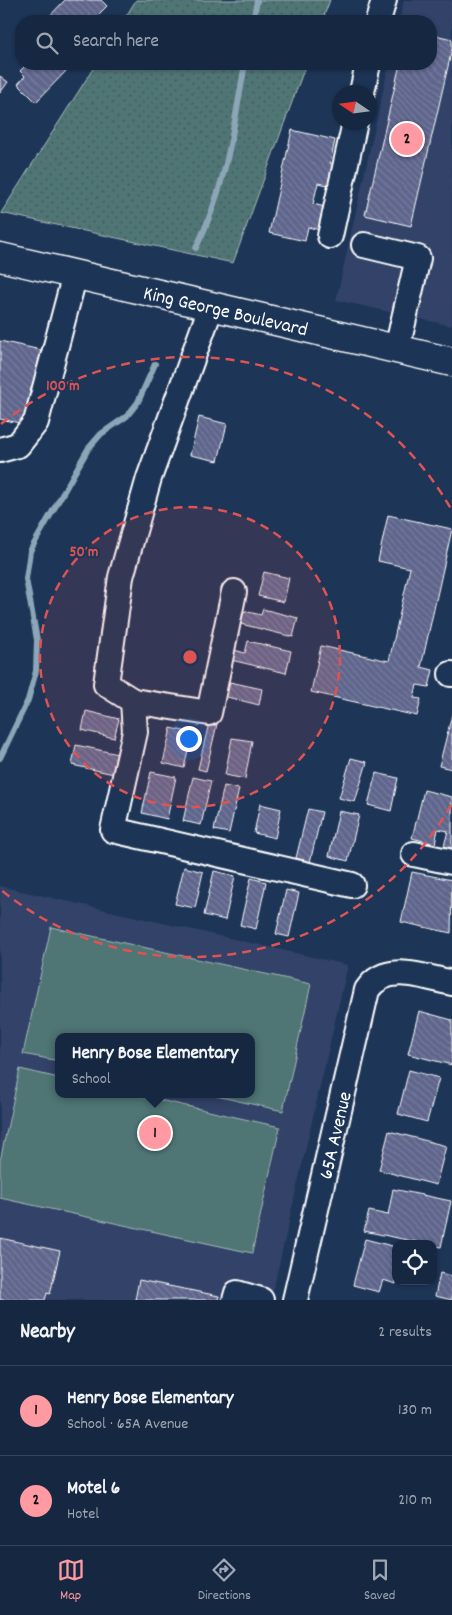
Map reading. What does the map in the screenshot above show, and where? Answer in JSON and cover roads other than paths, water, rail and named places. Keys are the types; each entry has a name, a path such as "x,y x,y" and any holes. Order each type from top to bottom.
{"main road":[{"name":"King George Boulevard","path":"0,257 452,362"}],"street":[{"path":"380,15 384,0"},
{"path":"364,85 367,70"},
{"path":"330,236 353,130"},
{"path":"364,245 418,258 397,349"},
{"path":"0,450 18,445 36,422 75,274"},
{"path":"212,307 149,478 121,577 106,684 133,701 209,713 234,592"},
{"path":"133,701 134,732 113,830 352,885"},
{"path":"414,854 452,862"},
{"name":"65A Avenue","path":"295,1300 367,990 381,976 399,972 452,983"},
{"path":"235,1300 237,1293 261,1300"}],"waterway":[{"path":"254,15 257,0"},
{"path":"196,248 215,203 222,180 244,70"},
{"path":"0,758 28,700 36,671 37,640 26,579 30,551 88,449 101,434 127,416 138,402 155,364"}],"place":[{"name":"Motel 6","path":"407,139"},
{"name":"Henry Bose Elementary","path":"155,1133"}]}
